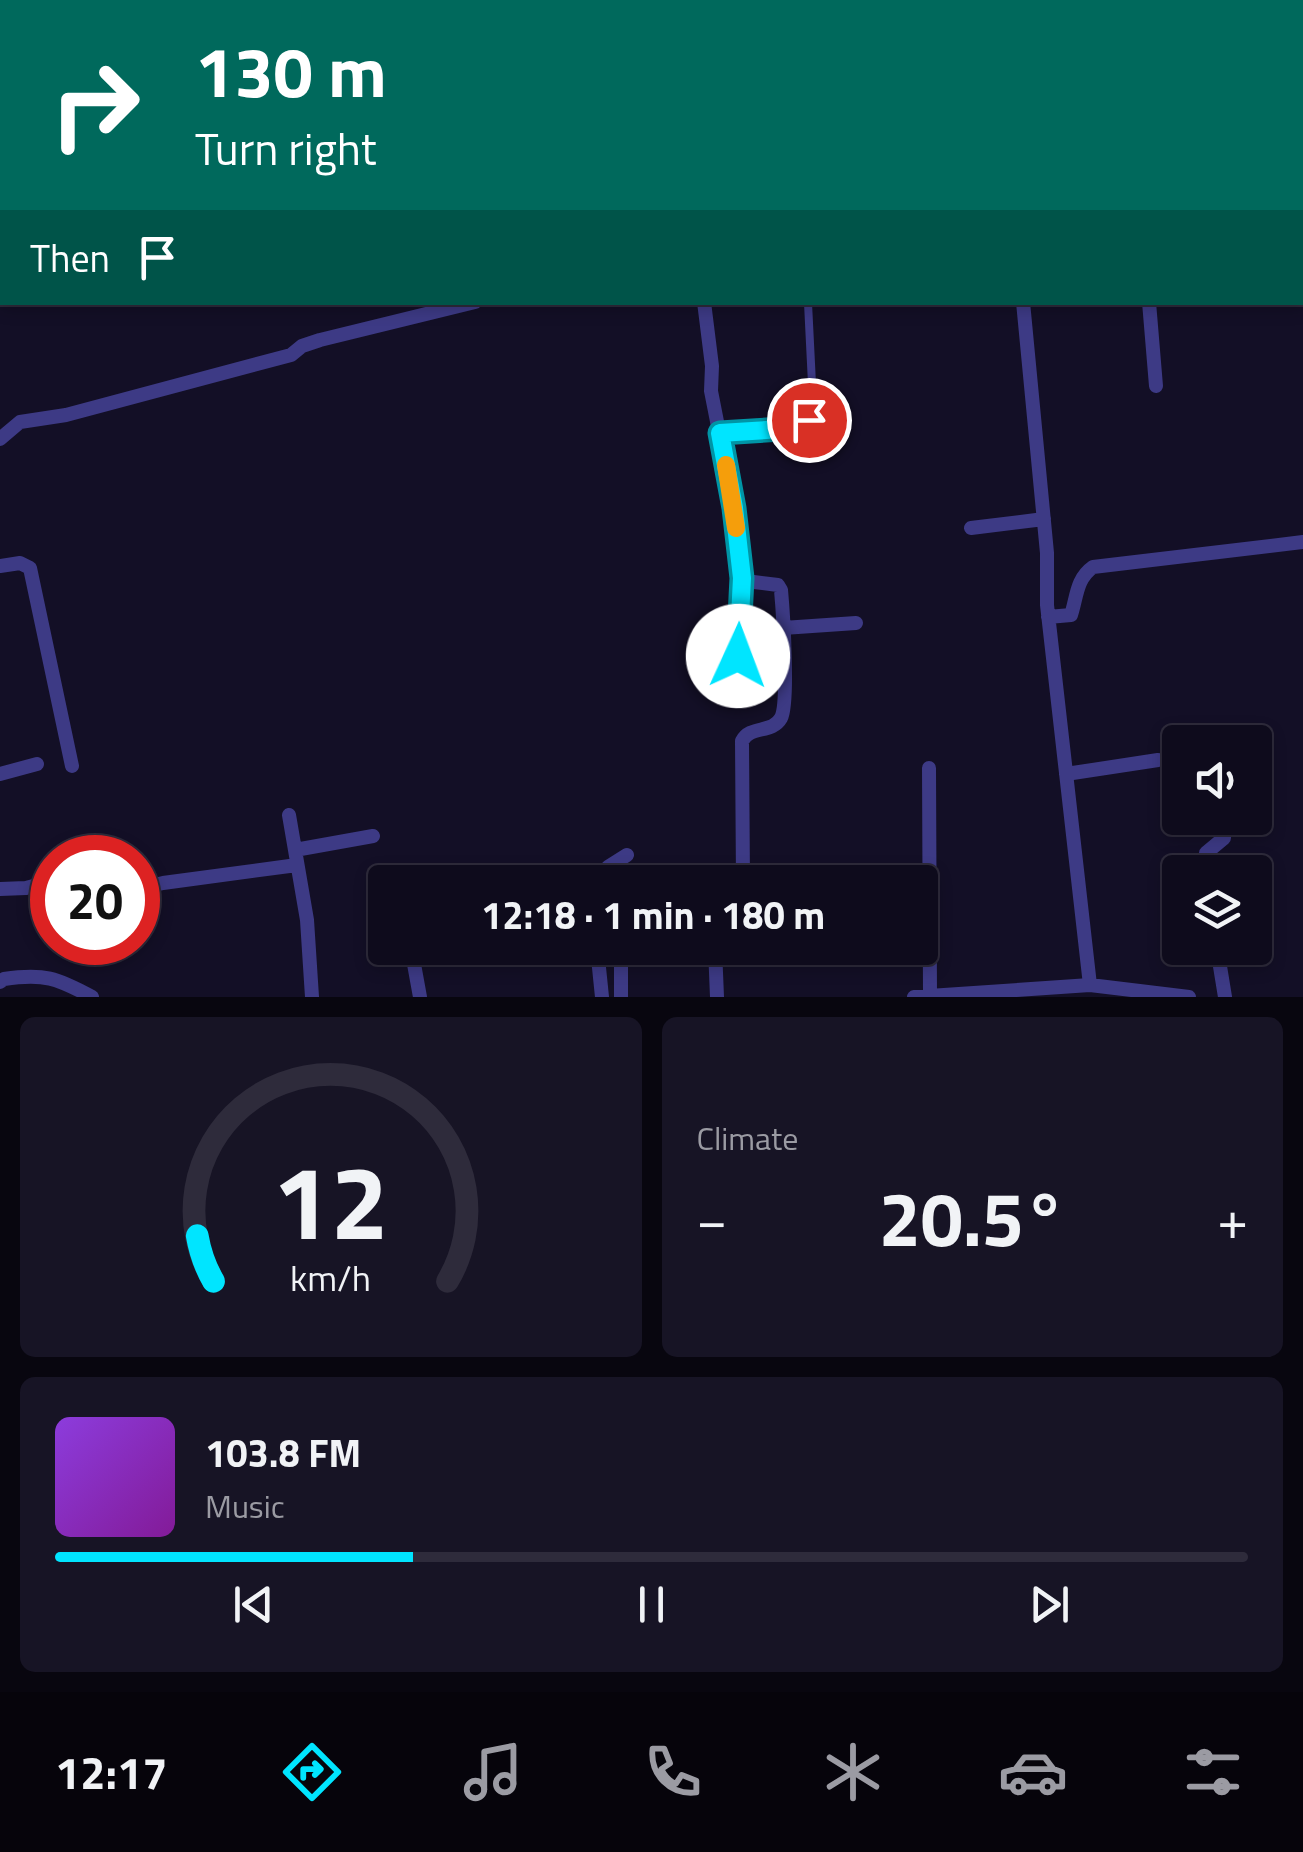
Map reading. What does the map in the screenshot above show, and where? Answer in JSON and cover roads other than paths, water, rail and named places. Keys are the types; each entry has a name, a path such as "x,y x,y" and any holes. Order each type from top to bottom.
{"street":[{"path":"0,439 20,422 66,415 291,355 320,340 464,305"},
{"path":"704,305 711,391 734,508 742,578 778,585 781,590 785,695 782,716 770,727 750,732 742,742 744,865"},
{"path":"1023,305 1044,519 1048,617 1090,985"},
{"path":"1148,305 1156,386"},
{"path":"971,528 1044,519"},
{"path":"1048,617 1071,614 1078,584 1093,567 1303,542"},
{"path":"0,566 20,562 30,568 72,766"},
{"path":"782,628 856,623"},
{"path":"1066,774 1158,760"},
{"path":"0,774 37,764"},
{"path":"929,768 930,996"},
{"path":"289,816 307,920 312,997"},
{"path":"1206,855 1224,835"},
{"path":"160,884 296,858 373,836"},
{"path":"611,865 627,855"},
{"path":"0,889 30,887"},
{"path":"414,965 420,997"},
{"path":"599,965 602,997"},
{"path":"620,965 621,997"},
{"path":"716,965 717,997"},
{"path":"1220,965 1225,997"},
{"path":"0,982 34,974 92,997"},
{"path":"914,997 1090,985 1189,997"}],"lane":[{"path":"720,433 782,429 809,420 813,404 808,305"},
{"path":"738,656 742,578"}]}
